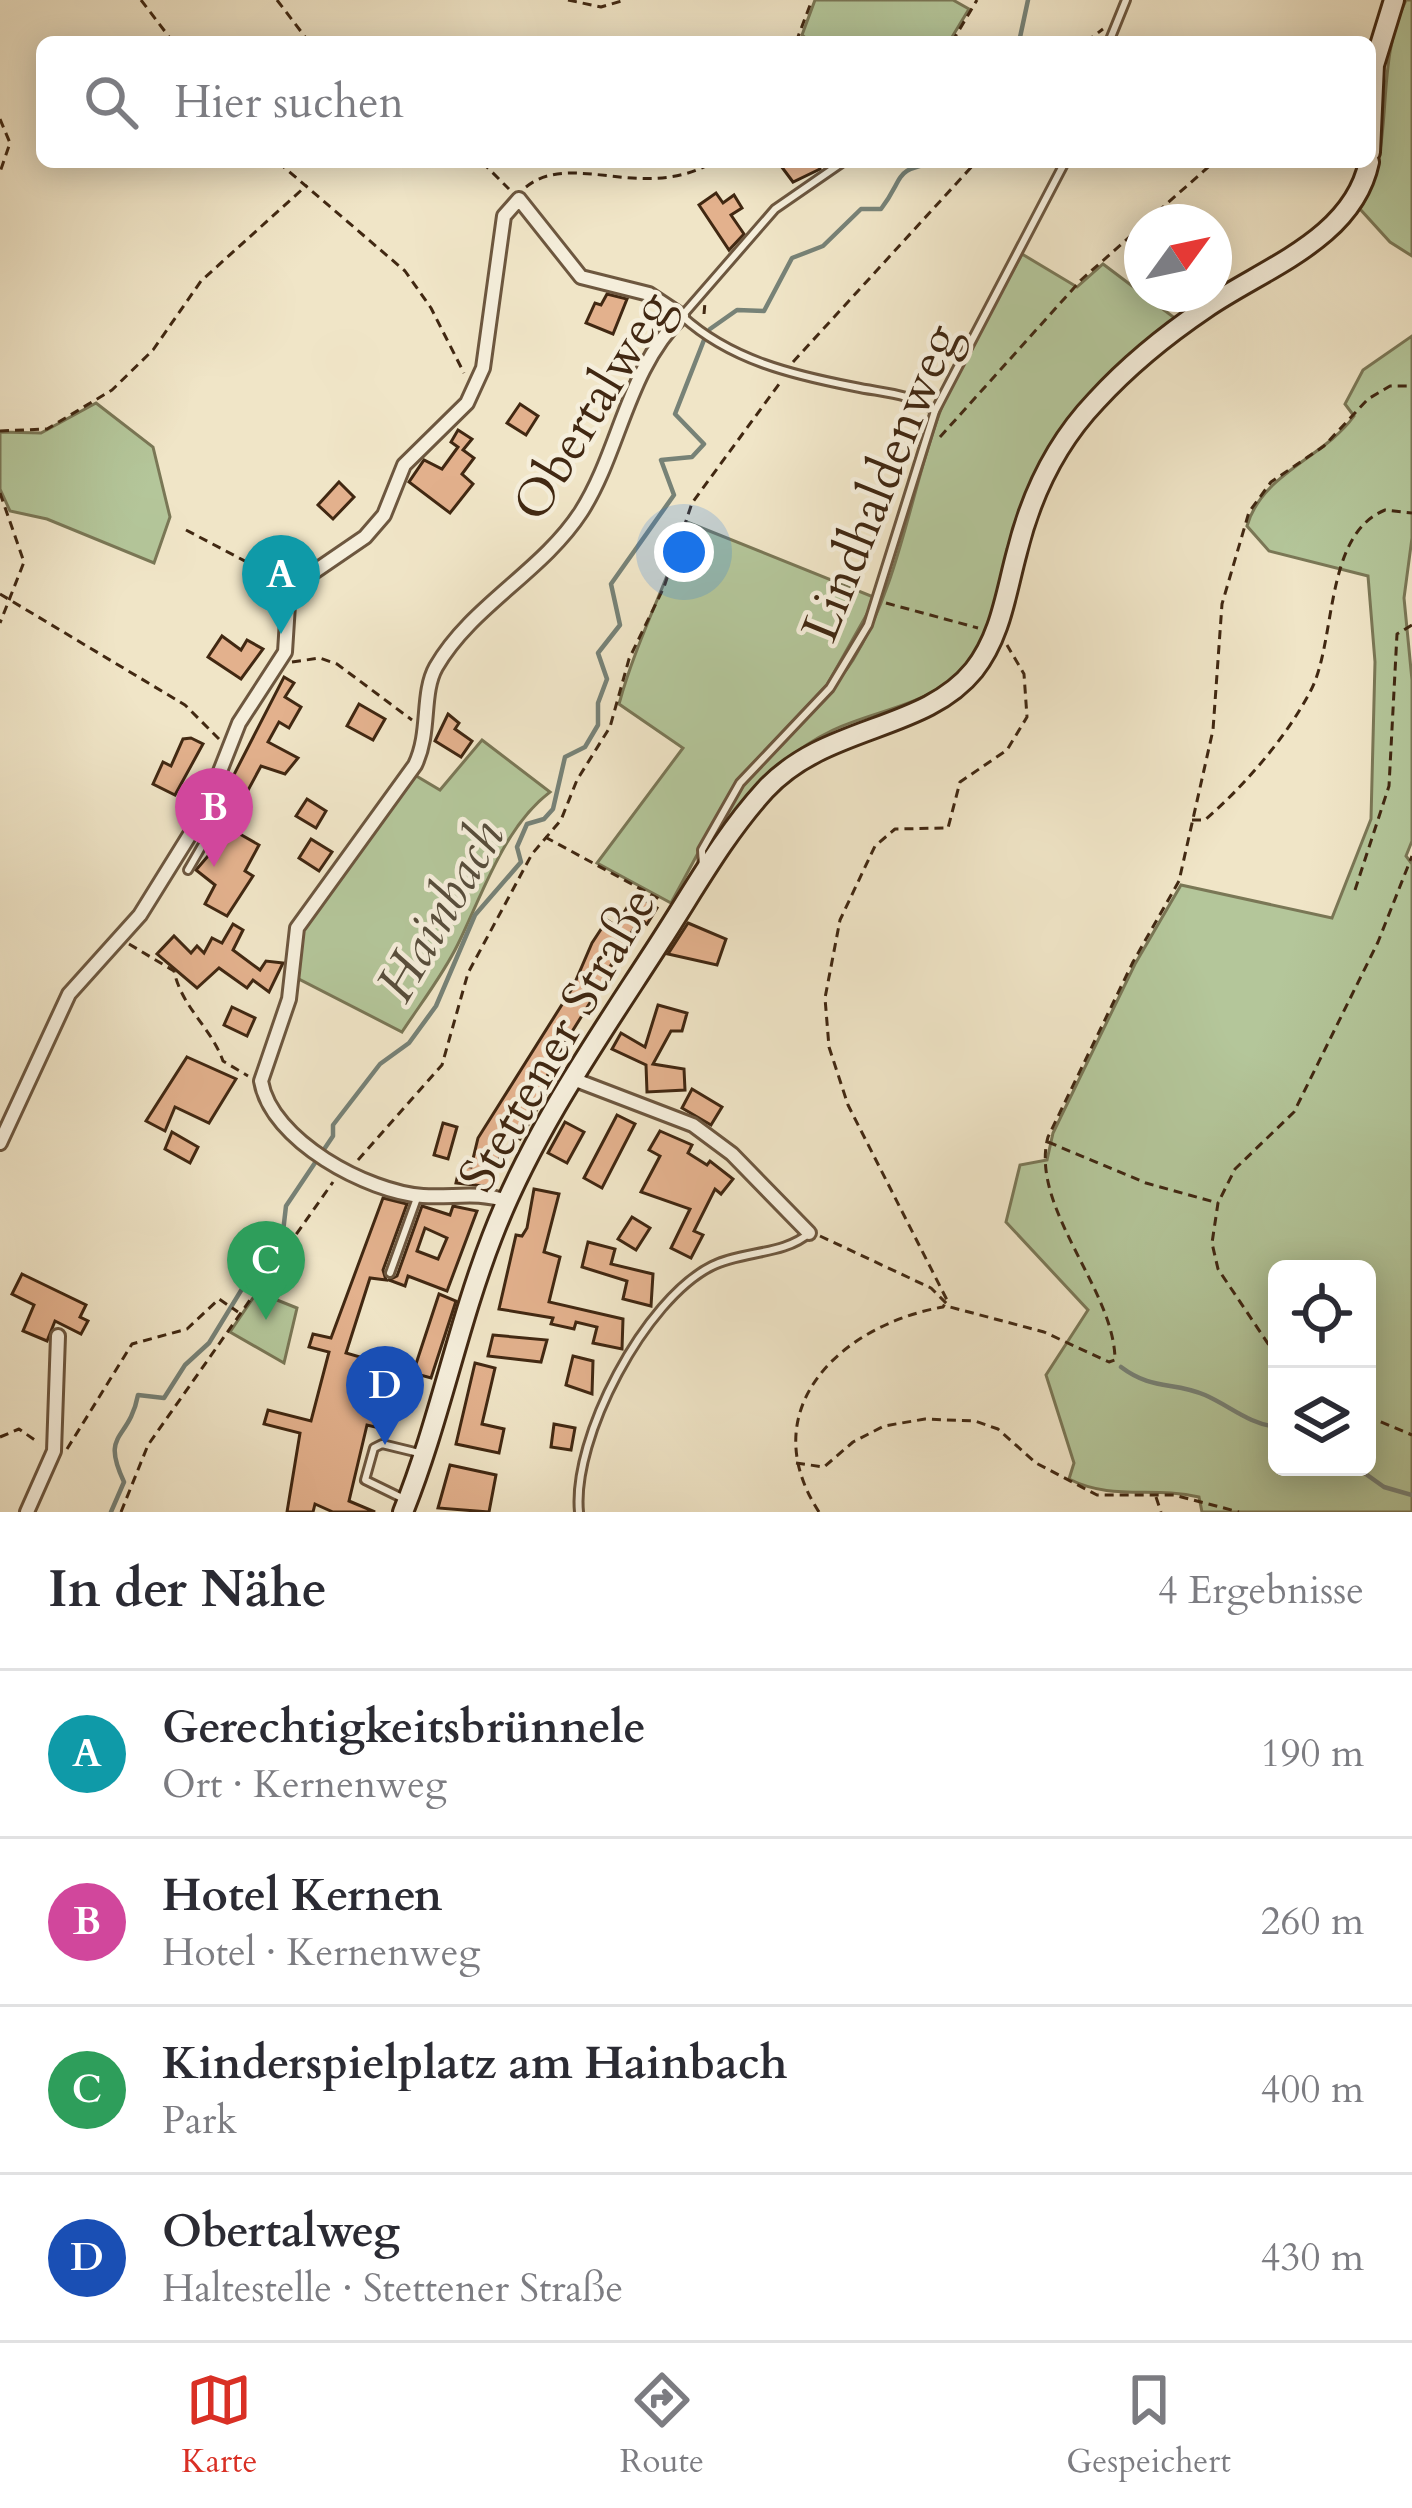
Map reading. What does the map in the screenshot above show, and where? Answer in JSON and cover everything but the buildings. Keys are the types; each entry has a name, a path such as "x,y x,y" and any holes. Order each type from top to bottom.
{"main road":[{"path":"1376,52 1394,0"},
{"name":"Stettener Straße","path":"405,1506 466,1306 507,1201 574,1079 742,818 777,778 822,746 946,696 974,670 993,638 1033,499 1057,450 1082,416 1172,332 1331,228 1355,199 1367,168"}],"street":[{"path":"0,1143 69,994 156,892 204,812 243,717 287,645 286,601 291,586 371,531 386,510 404,465 461,411 472,394 482,368 504,216 519,199 581,277 650,294 682,316"},
{"name":"Obertalweg","path":"261,1081 289,998 297,928 422,751 437,665 537,567 581,512 642,375 682,316"},
{"path":"574,1079 693,1125 732,1154 809,1233"},
{"path":"261,1081 276,1113 343,1172 418,1195 476,1192 507,1201"},
{"path":"27,1512 52,1458 58,1336"}],"lane":[{"path":"1111,36 1126,0"},
{"name":"Obertalweg","path":"682,316 775,209 834,168"},
{"name":"Lindhaldenweg","path":"704,871 702,850 740,783 835,680 879,601 935,411 1062,168"},
{"path":"682,316 728,347 788,374 906,395 935,411"},
{"path":"188,870 210,831 204,812"},
{"path":"390,1273 418,1195"},
{"path":"579,1512 579,1470 592,1424 628,1358 679,1291 715,1264 795,1243 809,1233"},
{"path":"405,1506 366,1481 374,1448 382,1444 422,1454"}],"path":[{"path":"142,0 169,36"},
{"path":"277,0 304,36"},
{"path":"568,0 601,7 625,0"},
{"path":"798,36 812,0"},
{"path":"956,36 977,0"},
{"path":"1095,36 1115,23"},
{"path":"0,119 10,148 0,172"},
{"path":"286,168 412,280 472,394"},
{"path":"488,168 519,199 527,185 550,173 660,181 696,168"},
{"path":"121,1512 144,1452 240,1313 343,1172 370,1150 442,1065 466,976 544,836 561,820 577,780 610,727 630,655 664,587 692,503 788,374 971,168"},
{"path":"1167,204 1207,168"},
{"path":"0,430 47,429 112,390 153,350 201,281 308,185"},
{"path":"923,457 1081,280 1124,242"},
{"path":"809,1233 931,1288 946,1304 980,1319 1039,1330 1115,1360 1098,1297 1046,1169 1046,1141 1133,962 1176,890 1215,719 1222,604 1249,512 1267,486 1331,441 1368,398 1386,388 1412,386"},
{"path":"0,493 24,556 0,622"},
{"path":"1191,820 1205,820 1224,802 1279,740 1314,686 1337,583 1356,538 1381,511 1412,513"},
{"path":"187,530 291,586"},
{"path":"0,594 185,706 229,749"},
{"path":"879,601 977,624 1011,649 1024,674 1029,706 1022,730 1007,750 960,782 948,828 895,829 875,846 845,904 825,986 827,1035 842,1088 940,1279 946,1304"},
{"path":"1355,890 1389,786 1397,634 1412,625"},
{"path":"279,664 320,658 341,667 406,712 422,751"},
{"path":"544,836 680,910"},
{"path":"1268,1344 1218,1269 1212,1243 1218,1203 1231,1174 1294,1112 1382,933 1412,856"},
{"path":"120,938 174,971 183,997 212,1031 227,1066 261,1081"},
{"path":"1046,1141 1139,1180 1218,1203"},
{"path":"0,1437 20,1430 52,1458 64,1455 132,1344 187,1329 218,1300 240,1313"},
{"path":"819,1512 795,1463 793,1438 801,1408 836,1357 896,1317 946,1304"},
{"path":"795,1463 824,1468 858,1439 890,1425 975,1420 994,1426 1036,1463 1092,1494 1183,1496 1239,1512"},
{"path":"1376,1420 1412,1436"},
{"path":"1155,1495 1162,1512"}],"green space":[{"path":"815,0 953,0 969,9 953,36 802,35"},
{"path":"1406,0 1412,0 1412,256 1390,242 1360,209 1378,160 1396,26"},
{"path":"1022,254 1077,287 1103,264 1124,280 1124,312 1167,312 1176,319 1095,391 1054,443 1022,504 991,619 970,661 924,696 833,730 796,753 750,796 710,848 731,799 837,682 869,631 893,569 941,409"},
{"path":"1412,336 1412,538 1404,598 1412,680 1412,841 1406,856 1412,864 1412,1512 1202,1512 1199,1497 1101,1490 1069,1479 1074,1463 1046,1375 1088,1310 1006,1222 1020,1165 1047,1160 1053,1133 1135,964 1181,885 1332,918 1371,819 1375,662 1368,576 1269,551 1247,526 1266,492 1354,416 1345,404 1363,370"},
{"path":"96,403 153,447 170,517 154,563 47,519 10,511 0,489 0,432 41,433"},
{"path":"687,522 876,598 827,685 737,781 671,903 597,863 683,748 619,704"},
{"path":"482,740 550,792 507,842 452,955 402,1032 295,977 297,936 413,774 440,790"},
{"path":"257,1292 297,1308 284,1363 230,1332"}],"waterway":[{"name":"Hainbach","path":"1020,36 1028,0"},
{"name":"Hainbach","path":"710,329 737,310 764,311 792,258 823,246 861,209 881,209 901,176 916,168"},
{"name":"Hainbach","path":"111,1512 124,1482 116,1444 138,1395 164,1398 185,1365 209,1343 267,1248 283,1232 286,1206 333,1136 333,1125 380,1064 409,1043 436,1006 475,915 521,862 517,847 527,824 544,819 553,809 565,757 585,747 598,725 598,703 607,679 598,653 620,625 611,584 674,495 661,460 692,457 704,444 675,414 704,340"},
{"path":"1121,1367 1143,1380 1205,1395 1268,1425"},
{"path":"1369,1476 1384,1487 1412,1495"}],"place":[{"name":"Gerechtigkeitsbrünnele","path":"281,634"},
{"name":"Hotel Kernen","path":"214,867"},
{"name":"Kinderspielplatz am Hainbach","path":"266,1320"},
{"name":"Obertalweg","path":"385,1445"}]}
